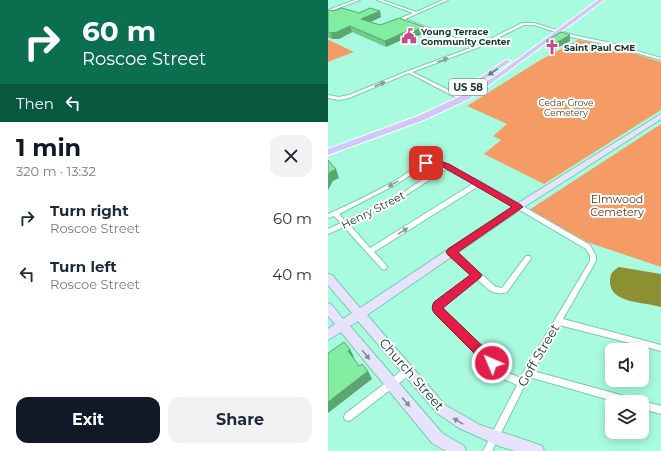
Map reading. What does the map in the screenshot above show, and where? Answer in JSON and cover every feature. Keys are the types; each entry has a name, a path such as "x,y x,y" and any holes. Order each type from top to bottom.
{"main road":[{"name":"US 58","path":"328,152 421,118 492,80 517,62 593,0"},
{"name":"US 58","path":"328,145 459,97 510,60 601,0"},
{"path":"510,60 517,62"},
{"path":"328,335 518,207 661,116"},
{"name":"Church Street","path":"328,278 441,409 456,421 493,438 537,451"},
{"name":"Church Street","path":"328,308 390,384 438,438 459,451"}],"street":[{"path":"328,11 358,0"},
{"path":"379,0 416,12"},
{"path":"446,0 402,19 476,47"},
{"path":"328,96 341,99 351,96 476,47 516,27 529,23 579,38 610,44 661,59"},
{"path":"409,72 459,97"},
{"name":"Henry Street","path":"328,216 388,187 426,163 434,161 446,166"},
{"path":"446,166 479,183 518,207"},
{"name":"Henry Street","path":"328,232 406,193 446,166"},
{"path":"370,251 479,183"},
{"name":"Goff Street","path":"488,451 493,438 527,373 593,261 593,256 588,247 518,207"},
{"path":"335,213 344,225 384,267"},
{"path":"451,252 494,290 502,292 528,258"},
{"path":"477,275 441,301 437,306 437,309 502,374 522,383"},
{"path":"558,321 661,348"},
{"path":"348,417 408,370"},
{"path":"527,373 607,395"},
{"path":"649,407 661,410"}],"green space":[{"path":"329,40 354,52 328,62"},
{"name":"Cedar Grove Cemetery","path":"578,40 610,46 661,62 661,110 544,184 484,154 501,140 493,136 507,124 467,106 542,59"},
{"name":"Elmwood Cemetery","path":"661,124 661,267 587,242 529,210"}],"shaded area":[{"path":"619,267 661,274 661,307 630,301 616,294 612,289 610,279 612,273"}],"building":[{"path":"342,8 359,13 370,8 380,11 361,19 380,25 399,18 424,27 409,33 405,32 385,41 350,26 337,32 328,32 328,11 334,11"},
{"path":"561,32 570,35 554,44 546,41"},
{"path":"328,160 336,169 328,175"},
{"path":"344,342 350,349 348,351 359,366 362,364 368,371 328,402 328,353"}],"place":[{"name":"Young Terrace Community Center","path":"409,36"},
{"name":"Saint Paul CME","path":"552,47"}],"route":[{"path":"426,163 434,161 439,162 465,175 518,207 451,252 477,275 441,301 437,306 437,309 492,363"}]}
